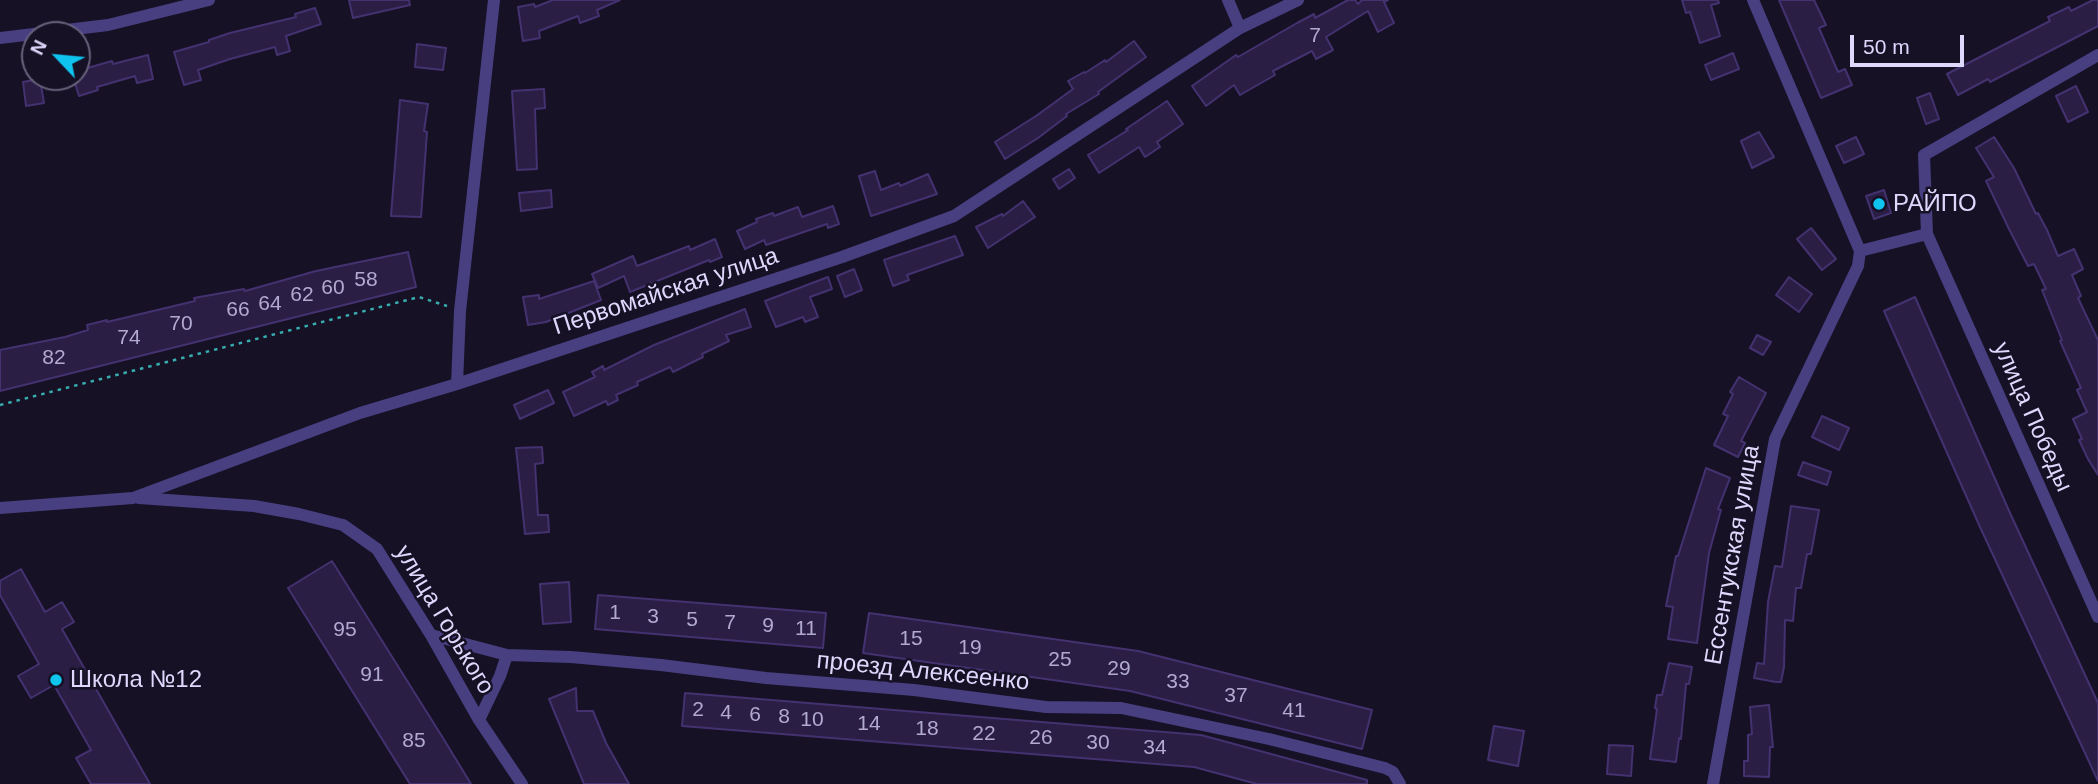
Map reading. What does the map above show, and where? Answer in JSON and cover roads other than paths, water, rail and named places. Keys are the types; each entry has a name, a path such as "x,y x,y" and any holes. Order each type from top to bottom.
{"street":[{"path":"0,38 108,24 209,0"},
{"path":"457,384 460,311 494,0"},
{"path":"1228,0 1240,28"},
{"name":"Первомайская улица","path":"0,508 133,498 360,413 457,384 842,257 954,216 1240,28 1298,0"},
{"path":"1753,0 1860,251 1927,234"},
{"name":"улица Победы","path":"2098,55 1924,155 1927,234 2098,617"},
{"name":"Ессентукская улица","path":"1713,784 1775,439 1858,266 1860,251"},
{"name":"улица Горького","path":"133,498 254,506 343,525 377,549 431,635 479,720 522,784"},
{"name":"проезд Алексеенко","path":"431,635 507,655 571,657 662,665 766,678 914,690 1046,707 1122,708 1243,733 1385,768 1394,772 1400,784"},
{"path":"479,720 507,655"}],"place":[{"name":"РАЙПО","path":"1879,204"},
{"name":"Школа №12","path":"56,680"}]}
